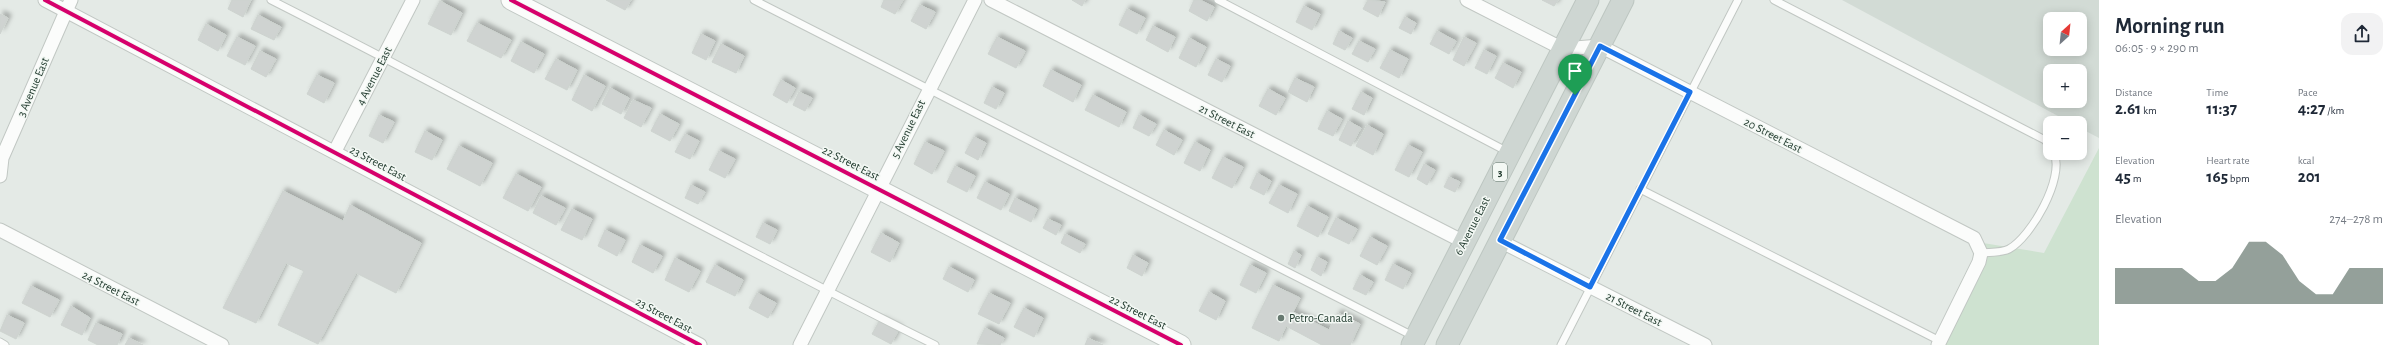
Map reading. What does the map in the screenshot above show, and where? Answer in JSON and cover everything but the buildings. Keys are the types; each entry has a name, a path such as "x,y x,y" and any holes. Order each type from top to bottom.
{"main road":[{"name":"6 Avenue East","path":"1414,341 1588,0"},
{"path":"1447,345 1623,0"}],"street":[{"name":"23 Street East","path":"45,0 68,5 335,151 700,345"},
{"name":"4 Avenue East","path":"335,151 413,0"},
{"name":"22 Street East","path":"511,0 1181,345"},
{"name":"5 Avenue East","path":"800,345 828,292 928,90 975,0"},
{"name":"21 Street East","path":"991,0 1464,242"},
{"path":"1467,0 1563,49 1600,46"},
{"name":"3 Avenue East","path":"0,176 2,158 68,5"},
{"name":"20 Street East","path":"1600,46 1974,238 1981,253"},
{"name":"24 Street East","path":"0,230 222,345"},
{"name":"21 Street East","path":"1500,240 1704,345"},
{"path":"1939,343 1979,262 1981,253"}],"lane":[{"path":"271,0 384,57 828,292 935,345"},
{"path":"754,0 1414,341"},
{"path":"1218,0 1510,153"},
{"path":"1561,345 1738,0"},
{"path":"1774,0 2043,139"},
{"path":"1981,253 2008,250 2026,236 2034,224 2054,179 2057,168 2055,160"},
{"path":"1640,189 1939,343"},
{"path":"0,342 5,345"}],"shaded area":[{"path":"1842,0 2099,0 2099,138 2087,132 2087,116 2058,116 2043,108 2087,108 2087,64 2043,64 2043,108"}],"green space":[{"path":"2099,148 2099,345 1933,345 1983,243 2044,253"}],"cycle path":[{"path":"45,0 700,345"},
{"path":"511,0 1181,345"}],"place":[{"name":"Petro-Canada","path":"1281,318"}],"route":[{"path":"1600,46 1690,92 1590,287 1500,240 1575,95 1600,46"}]}
